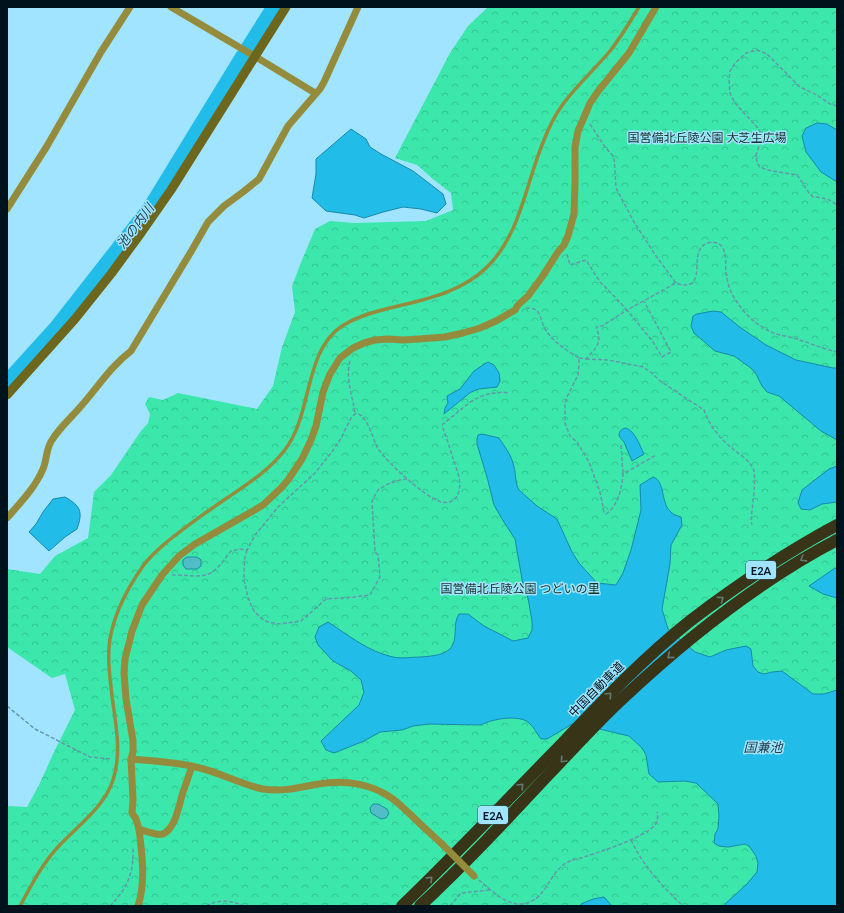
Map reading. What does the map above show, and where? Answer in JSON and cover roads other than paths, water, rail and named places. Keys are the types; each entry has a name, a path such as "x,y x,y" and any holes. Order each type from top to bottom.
{"highway":[{"name":"中国自動車道","path":"420,906 519,806 624,680 653,653 732,590 771,563 812,538 837,525"},
{"name":"中国自動車道","path":"402,906 471,837 586,727 623,698 663,662 739,601 817,550 837,540"}],"street":[{"path":"7,209 47,146 101,52 130,7"},
{"path":"171,7 315,94"},
{"path":"8,392 75,319 141,233 171,190 256,57 286,7"},
{"path":"7,518 35,484 44,468 47,450 51,441 122,358 131,351 208,222 224,206 259,178 288,126 320,89 358,7"},
{"path":"138,906 143,886 143,871 139,829 136,819 132,813 133,800 131,759 133,752 133,741 125,693 124,673 132,631 142,605 160,577 180,556 195,544 262,505 288,480 302,459 311,440 316,426 323,392 330,374 340,358 353,348 375,340 426,339 463,333 496,321 514,310 528,296 564,245 574,214 575,147 578,131 590,103 630,53 656,7"},
{"path":"7,195 11,201"},
{"path":"131,759 202,768 263,789 285,790 323,783 343,782 375,789 391,797 403,807 474,876"},
{"path":"139,829 158,835 163,834 168,830 177,814 192,766"}],"lane":[{"path":"20,906 56,849 98,806 106,795 113,780 117,762 118,743 109,657 111,634 119,608 145,563 186,526 245,486 267,469 285,450 302,417 317,360 325,344 339,328 370,313 436,297 458,288 476,277 495,259 505,247 523,201 543,142 554,118 564,102 609,52 639,7"}],"water":[{"path":"817,123 827,124 837,130 837,182 821,172 806,152 802,136 806,128"},
{"path":"351,129 366,139 370,147 413,171 443,194 446,204 437,213 403,207 364,218 355,215 326,211 312,198 316,174 316,159"},
{"path":"713,311 721,312 766,345 796,360 837,368 837,440 821,431 779,396 767,392 751,368 734,356 715,351 694,333 691,326 693,316"},
{"path":"488,362 494,365 499,373 500,381 497,387 479,389 471,392 444,414 448,403 447,396 460,389 474,371"},
{"path":"626,428 635,435 644,454 632,461 624,442 619,436 621,430"},
{"name":"国兼池","path":"482,434 499,438 512,459 519,490 537,506 557,519 572,552 579,563 597,583 616,585 623,573 631,550 641,510 640,485 653,477 657,479 662,488 668,509 681,517 682,525 671,545 670,564 662,609 668,629 695,652 710,657 726,650 746,646 751,649 753,666 758,672 764,674 782,671 813,694 824,694 837,690 837,906 724,906 757,872 758,863 756,856 749,846 745,844 728,847 719,846 714,843 715,834 718,829 718,804 696,783 685,781 658,782 649,774 646,755 642,748 629,736 574,723 547,739 541,739 532,726 525,720 505,718 481,725 428,724 413,726 402,730 380,732 364,741 334,753 326,750 321,741 359,705 364,692 361,680 351,671 333,661 318,645 315,637 319,627 328,622 367,647 384,655 399,658 436,655 450,649 453,645 456,622 459,614 468,614 484,626 513,641 528,638 532,630 528,598 523,585 515,539 494,505 477,444 478,435"},
{"path":"837,466 837,502 822,504 810,510 801,509 798,503 802,490 829,469"},
{"path":"65,497 74,503 79,510 79,523 77,529 49,551 29,532 53,499"},
{"path":"837,568 837,598 823,594 809,586"},
{"path":"604,897 612,906 581,906 581,904 593,899"}],"waterway":[{"name":"池の内川","path":"248,48 274,7"},
{"name":"池の内川","path":"7,382 56,328 150,208 243,56"}],"park label":[{"name":"国営備北丘陵公園 大芝生広場","path":"707,137"},
{"name":"国営備北丘陵公園 つどいの里","path":"520,588"}]}
